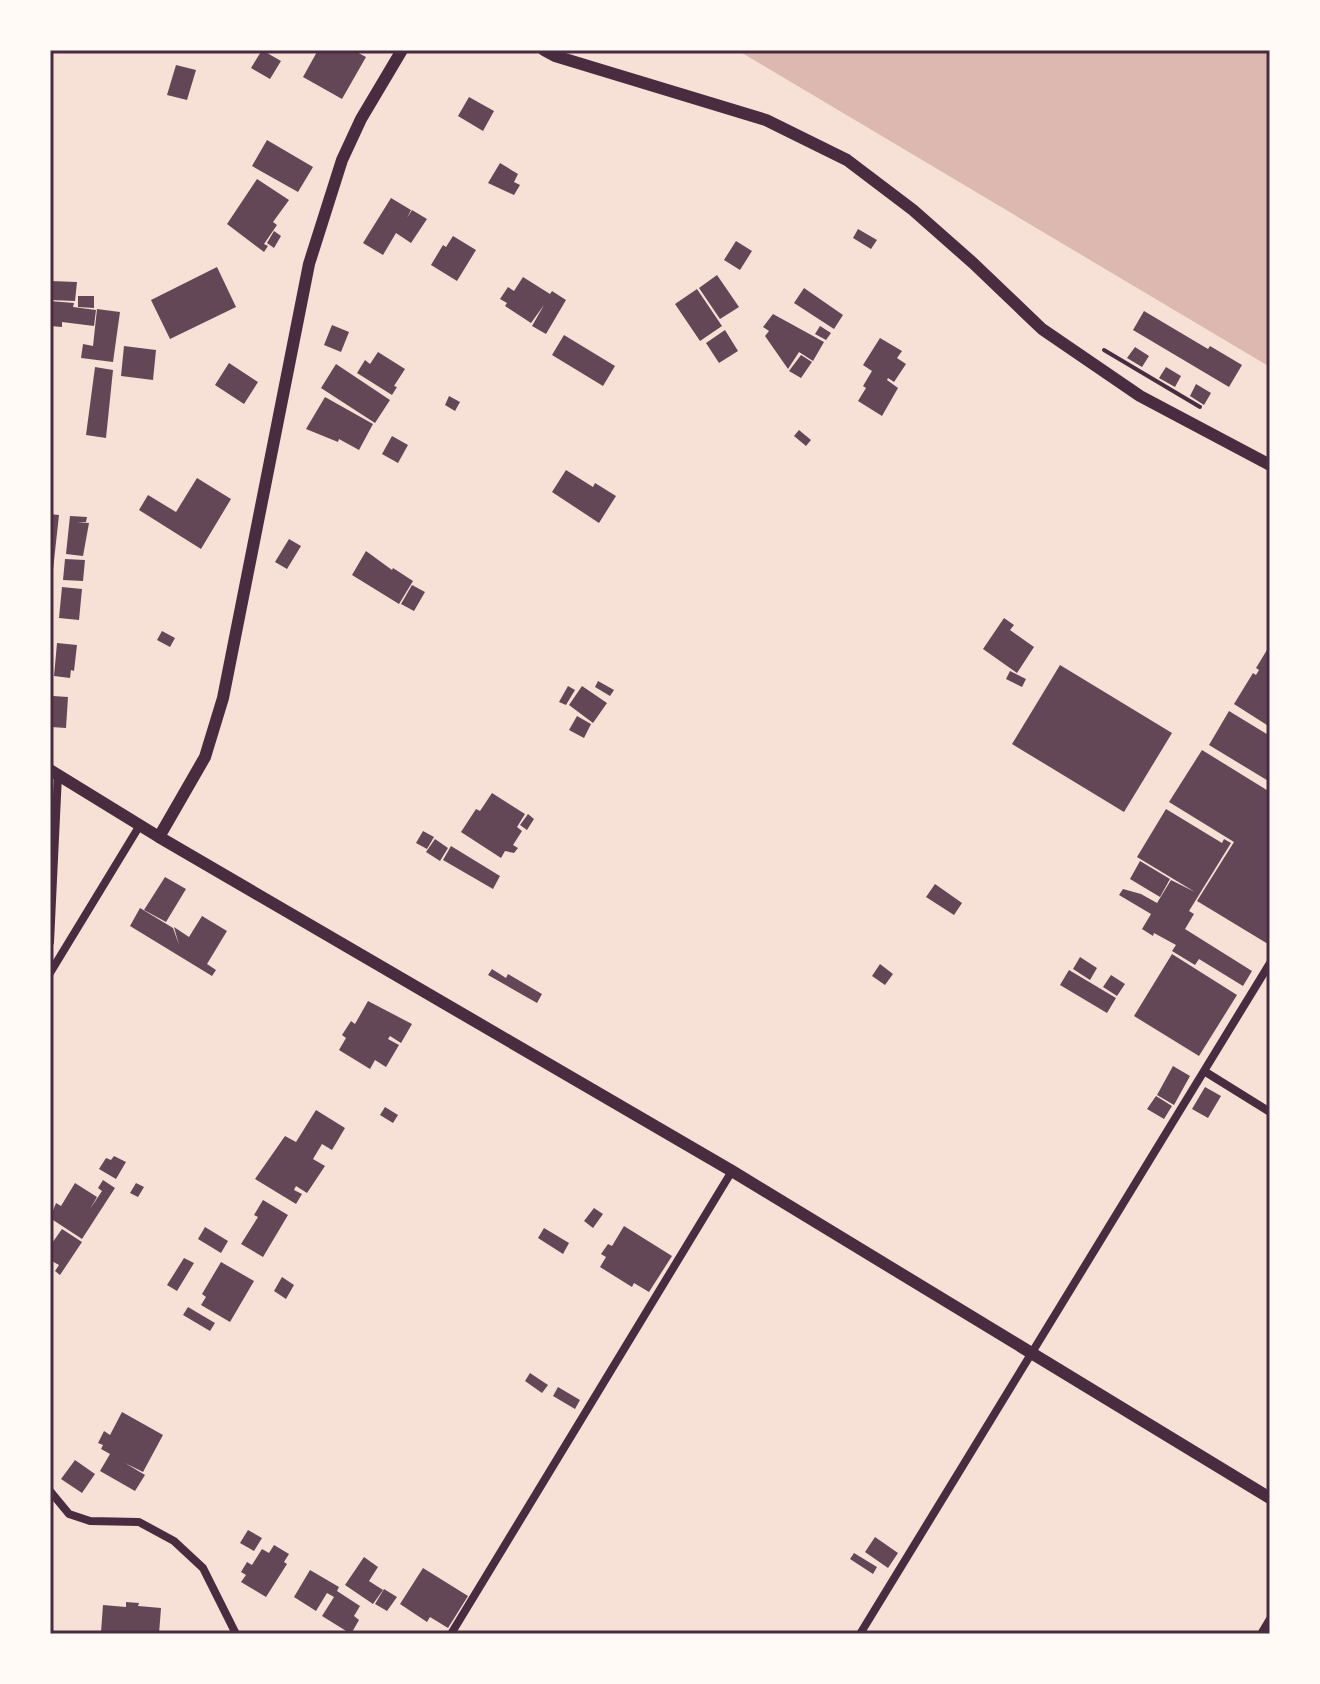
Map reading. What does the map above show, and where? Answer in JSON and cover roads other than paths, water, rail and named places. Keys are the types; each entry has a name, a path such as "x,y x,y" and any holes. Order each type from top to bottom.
{"street":[{"path":"159,837 205,757 223,698 309,264 342,160 361,119 402,50"},
{"path":"544,50 555,56 766,120 847,160 953,245 1042,329 1140,396 1270,465"},
{"path":"50,942 54,773 732,1171 1270,1498"},
{"path":"50,973 140,825"},
{"path":"860,1634 1270,963"},
{"path":"1204,1071 1270,1112"},
{"path":"451,1634 732,1171"},
{"path":"50,1491 69,1514 90,1521 139,1522 174,1541 203,1568 236,1634"},
{"path":"1261,1634 1270,1619"}]}
